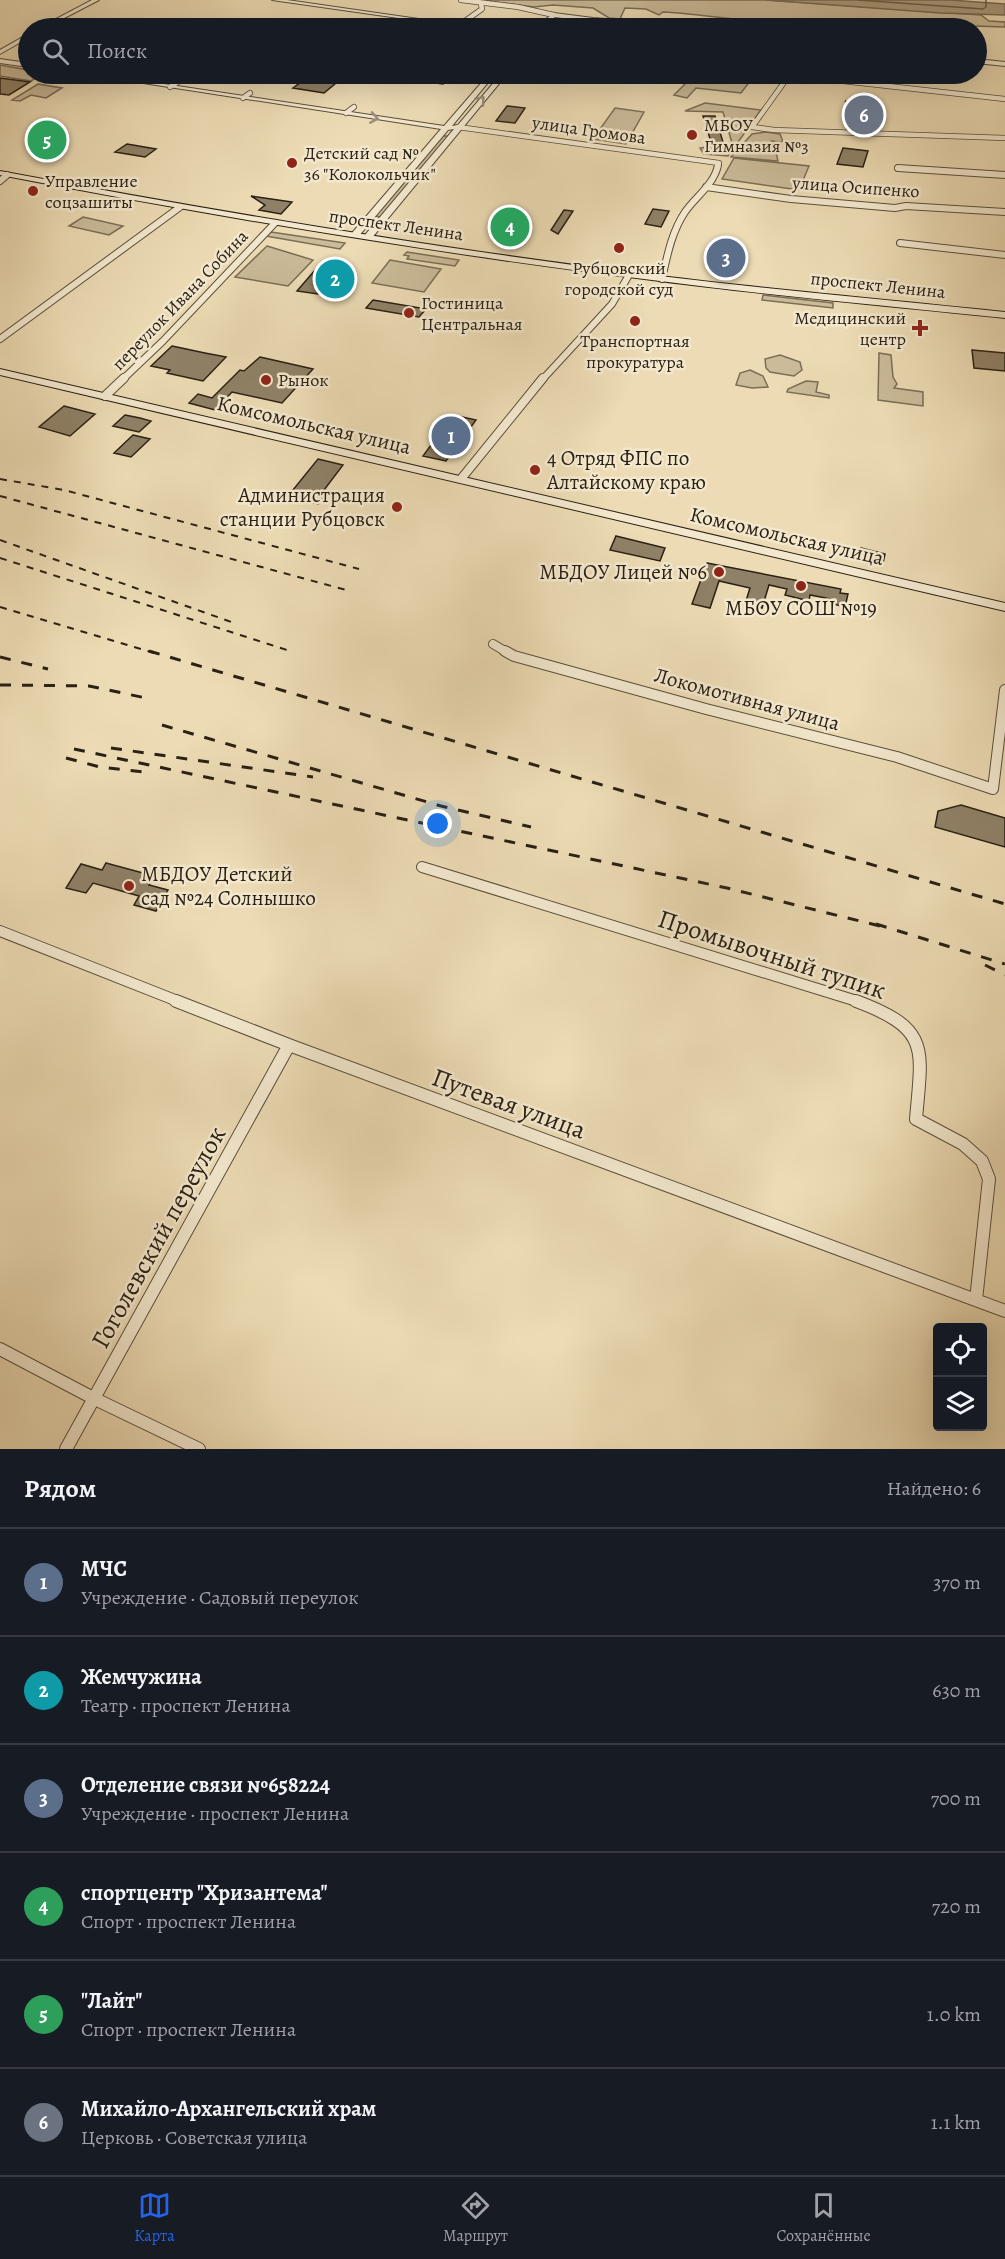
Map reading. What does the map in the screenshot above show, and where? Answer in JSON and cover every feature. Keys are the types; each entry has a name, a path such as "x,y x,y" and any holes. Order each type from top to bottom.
{"main road":[{"name":"проспект Ленина","path":"4,174 275,223 629,275 1005,315"},
{"name":"Комсомольская улица","path":"0,372 1005,607"}],"street":[{"path":"61,18 96,0"},
{"path":"279,0 403,18"},
{"path":"461,0 577,18"},
{"path":"469,18 482,9 481,4"},
{"path":"550,18 554,15"},
{"path":"0,53 18,42"},
{"path":"0,53 18,56"},
{"path":"0,61 18,64"},
{"path":"987,62 1005,64"},
{"name":"улица Громова","path":"151,84 346,113 448,125"},
{"path":"170,87 175,84"},
{"name":"улица Громова","path":"191,84 354,107 458,127 716,162 720,165 706,187"},
{"path":"355,235 483,84"},
{"path":"368,237 496,84"},
{"path":"783,84 752,127 774,130 1005,138"},
{"path":"876,84 1005,99"},
{"path":"243,98 250,93"},
{"path":"346,113 354,107"},
{"path":"898,168 1005,175"},
{"path":"0,181 4,174"},
{"path":"662,279 673,239 684,213 706,187"},
{"name":"улица Осипенко","path":"706,187 791,199 888,207 1005,212"},
{"path":"0,339 180,207"},
{"name":"переулок Ивана Собина","path":"105,396 163,341 275,223"},
{"path":"900,243 1005,255"},
{"path":"461,480 520,404 597,321 621,291 629,275"},
{"name":"Локомотивная улица","path":"493,644 514,656 900,757 950,772 993,789 1005,690"},
{"name":"Промывочный тупик","path":"422,867 844,996 872,1007 899,1023 916,1040 920,1058 916,1119 963,1144 982,1161 988,1179 976,1300"},
{"name":"Путевая улица","path":"0,931 289,1045 1005,1311"},
{"name":"Гоголевский переулок","path":"66,1449 289,1045"},
{"path":"0,1349 95,1399 199,1449"}],"shaded area":[{"path":"479,0 766,0 981,15 985,18 726,18 663,12 659,15 646,9 625,8 620,18 609,18 593,8 553,5 534,7"},
{"path":"987,20 1005,22 1005,27 987,26"},
{"path":"0,65 18,68 18,79 0,76"},
{"path":"38,84 62,88 46,98 31,95 20,101 12,100"},
{"path":"685,84 748,84 741,93 696,88 687,98 674,95"},
{"path":"705,103 761,110 728,156 704,154 700,148 732,143 723,112 685,111"},
{"path":"615,108 644,112 626,144 593,139"},
{"path":"766,132 780,134 783,142 771,141 769,144 776,152 778,161 731,157 752,134"},
{"path":"443,136 449,136 381,217 375,216"},
{"path":"734,158 809,166 799,190 722,179"},
{"path":"83,217 123,226 109,235 69,226"},
{"path":"271,232 345,243 340,249 266,236"},
{"path":"267,246 313,260 288,286 235,277"},
{"path":"407,252 459,260 455,266 407,259 409,256 404,255"},
{"path":"390,260 441,269 424,292 372,283"},
{"path":"763,295 833,303 833,308 762,300"},
{"path":"879,353 891,355 893,377 897,384 894,388 923,392 923,406 878,400"},
{"path":"780,355 800,362 802,370 794,376 770,372 766,368 765,359"},
{"path":"750,370 763,376 768,387 752,388 736,385 740,373"},
{"path":"806,381 818,382 816,392 829,395 829,398 787,392 788,389"}],"water":[{"path":"766,0 950,0 1005,4 1005,15 940,13"}],"building":[{"path":"0,78 18,80 18,84 27,84 9,95 0,94"},
{"path":"298,84 335,84 324,93 293,88"},
{"path":"845,101 870,109 878,118 862,119"},
{"path":"507,106 525,108 515,123 496,121"},
{"path":"703,116 715,116 723,142 711,142"},
{"path":"127,144 156,149 145,157 115,152"},
{"path":"843,148 868,151 863,167 837,164"},
{"path":"251,196 292,202 281,214 259,210 265,205"},
{"path":"653,209 669,211 661,227 645,224"},
{"path":"564,210 573,211 558,234 551,230"},
{"path":"322,262 348,266 325,295 297,291"},
{"name":"Гостиница Центральная","path":"373,300 426,309 419,317 366,308"},
{"path":"172,346 226,357 203,381 167,373 170,370 151,366"},
{"path":"972,350 1005,353 1005,371 974,368"},
{"name":"Рынок","path":"260,357 313,369 282,403 232,392 215,410 189,403 198,394 212,398 240,370 244,371"},
{"path":"64,406 95,414 70,436 39,427"},
{"path":"125,415 151,421 139,432 113,426"},
{"path":"453,415 476,420 446,461 423,456"},
{"path":"133,435 150,439 131,457 114,453"},
{"path":"318,459 343,465 324,490 329,491 318,504 288,496"},
{"path":"616,536 665,548 660,561 610,550"},
{"path":"861,548 885,554 883,563 858,557"},
{"name":"МБОУ СОШ №19","path":"707,563 841,589 840,593 848,594 845,607 830,603 831,599 810,595 809,601 785,595 787,589 769,585 762,608 745,604 750,588 719,581 710,608 692,604"},
{"path":"961,805 1005,818 1005,847 935,827 938,811"},
{"name":"МБДОУ Детский сад №24 Солнышко","path":"106,863 154,876 149,885 168,890 156,911 134,905 139,896 93,883 86,893 66,888 81,864 102,870"}],"railway":[{"path":"0,479 64,490 359,569"},
{"path":"0,496 350,591"},
{"path":"0,540 237,624"},
{"path":"0,558 287,650"},
{"path":"0,607 154,653"},
{"path":"149,651 1005,904"},
{"path":"0,657 48,669"},
{"path":"0,685 89,686 146,698"},
{"path":"162,725 441,806 531,827"},
{"path":"111,748 313,777"},
{"path":"74,749 727,888 884,927"},
{"path":"66,758 100,767 152,773"},
{"path":"876,924 1005,964"},
{"path":"985,965 1005,975"}],"place":[{"name":"Михайло-Архангельский храм","path":"864,115"},
{"name":"МБОУ Гимназия №3","path":"692,135"},
{"name":"\"Лайт\"","path":"47,140"},
{"name":"Детский сад № 36 \"Колокольчик\"","path":"292,163"},
{"name":"Управление соцзашиты","path":"33,191"},
{"name":"спортцентр \"Хризантема\"","path":"510,227"},
{"name":"Рубцовский городской суд","path":"619,248"},
{"name":"Отделение связи №658224","path":"726,258"},
{"name":"Жемчужина","path":"335,279"},
{"name":"Гостиница Центральная","path":"409,313"},
{"name":"Транспортная прокуратура","path":"635,321"},
{"name":"Медицинский центр","path":"920,328"},
{"name":"Рынок","path":"266,380"},
{"name":"МЧС","path":"451,436"},
{"name":"4 Отряд ФПС по Алтайскому краю","path":"535,470"},
{"name":"Администрация станции Рубцовск","path":"397,507"},
{"name":"МБДОУ Лицей №6","path":"719,572"},
{"name":"МБОУ СОШ №19","path":"801,586"},
{"name":"МБДОУ Детский сад №24 Солнышко","path":"129,886"}]}
